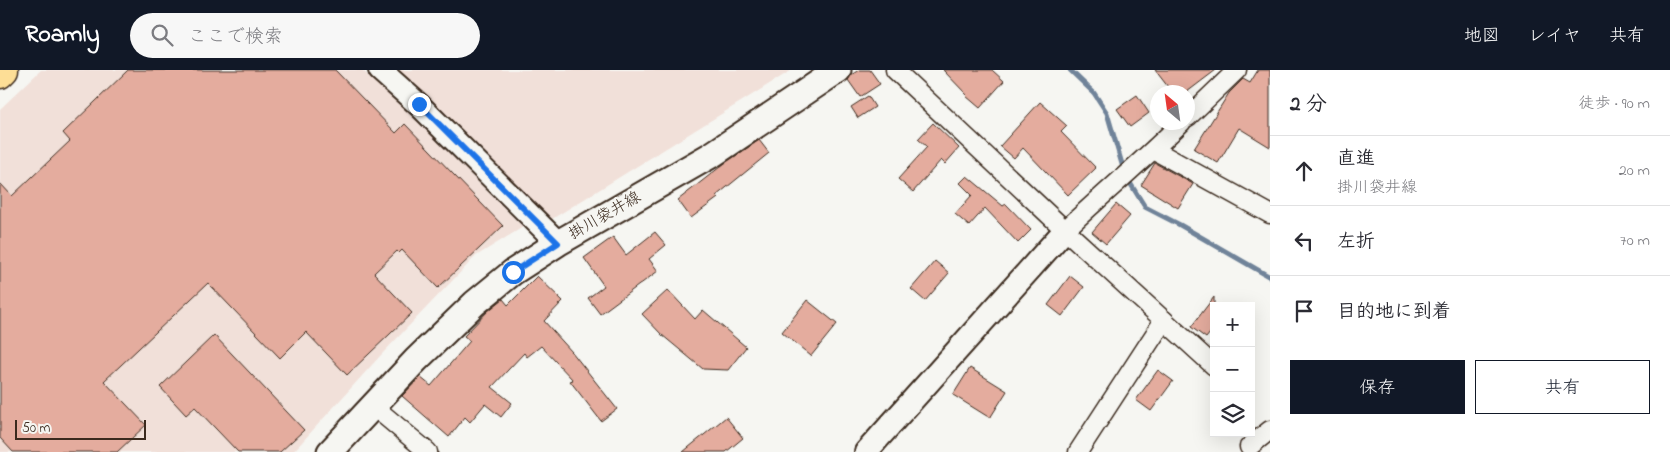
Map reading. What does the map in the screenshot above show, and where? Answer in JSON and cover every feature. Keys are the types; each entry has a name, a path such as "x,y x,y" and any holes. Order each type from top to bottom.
{"highway":[{"path":"0,74 4,70"}],"main road":[{"name":"掛川袋井線","path":"330,452 416,360 476,303 513,272 558,243 713,154 838,70"}],"street":[{"path":"380,70 419,104 558,243"},
{"path":"895,70 1065,230 1210,362"},
{"path":"1195,110 1234,71"},
{"path":"866,452 1065,230 1174,130"},
{"path":"1154,150 1270,214"},
{"path":"1078,452 1164,320"},
{"path":"373,406 428,452"},
{"path":"1249,444 1270,430"}],"shaded area":[{"path":"41,70 362,70 407,110 523,227 476,256 381,355 293,452 0,452 0,109"},
{"path":"395,70 792,70 552,219"}],"building":[{"path":"128,70 335,70 396,133 405,124 503,226 438,288 402,250 399,253 397,251 374,273 412,313 347,375 306,332 280,358 208,283 104,381 146,425 117,452 13,452 0,438 0,183 12,196 70,141 63,133"},
{"path":"859,70 870,70 880,84 860,97 848,80 851,75"},
{"path":"943,70 992,70 1004,81 980,108 966,96"},
{"path":"1155,70 1216,70 1195,86 1167,85"},
{"path":"1258,70 1270,70 1270,147 1239,128 1218,163 1194,149 1229,93 1243,79 1250,83"},
{"path":"1137,95 1149,113 1130,127 1117,109"},
{"path":"868,96 875,107 858,118 851,107"},
{"path":"1040,102 1067,126 1061,132 1096,168 1068,195 1023,148 1014,158 1000,146"},
{"path":"933,123 959,148 945,164 941,160 913,192 898,179 927,147 918,139"},
{"path":"759,140 769,153 716,196 718,198 691,218 678,200 725,163"},
{"path":"1155,163 1193,184 1178,208 1141,185"},
{"path":"967,176 1003,206 1006,204 1031,230 1018,243 985,208 969,226 955,214 972,195 960,183"},
{"path":"1116,204 1130,216 1106,244 1092,232"},
{"path":"655,232 666,245 649,259 658,271 600,314 588,298 604,286 584,258 613,237 626,255"},
{"path":"935,261 949,273 925,301 911,289"},
{"path":"537,276 563,301 544,321 572,352 617,409 601,421 570,381 573,380 541,346 527,357 524,353 492,387 512,403 501,417 485,404 470,422 465,417 449,437 402,396 420,377 431,386 470,341 464,336 488,311 503,299 508,305"},
{"path":"1070,276 1084,287 1062,316 1048,305"},
{"path":"668,290 695,319 703,310 746,347 728,370 703,369 662,335 642,314"},
{"path":"807,300 837,324 811,356 782,332"},
{"path":"1210,302 1210,333 1206,338 1191,327"},
{"path":"214,335 304,430 280,452 238,452 195,407 186,415 160,387"},
{"path":"970,368 1007,391 990,418 953,395"},
{"path":"1158,370 1173,381 1151,411 1136,400"},
{"path":"726,417 743,438 726,452 683,452"}],"waterway":[{"path":"1070,70 1094,93 1107,113 1124,171"},
{"path":"1127,178 1145,207 1270,277"}],"route":[{"path":"419,104 558,243 513,272"}]}
